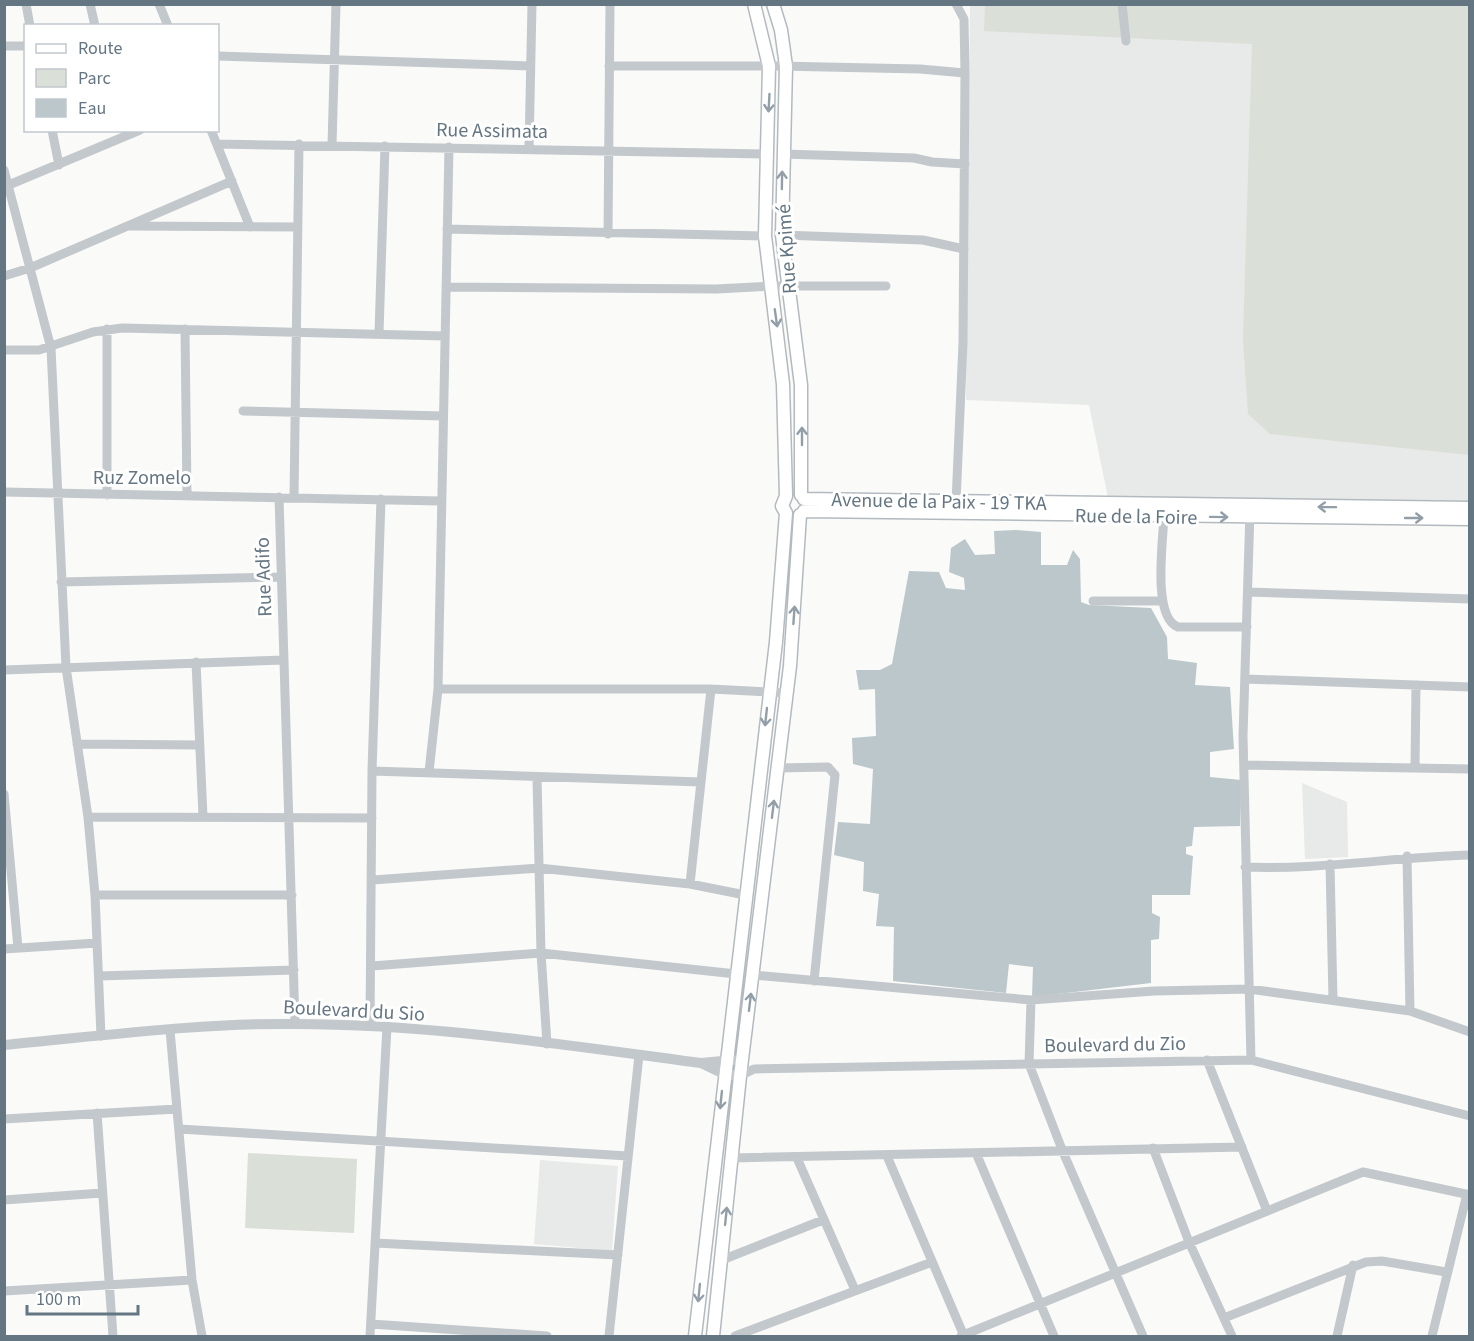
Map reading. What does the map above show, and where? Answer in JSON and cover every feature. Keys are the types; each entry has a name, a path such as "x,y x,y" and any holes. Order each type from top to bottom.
{"main road":[{"path":"695,1336 776,642 786,513 782,503 786,496 783,384 765,236 769,66 754,4"},
{"name":"Rue Kpimé","path":"712,1336 722,1260 740,1076 792,645 802,505 801,385 782,235 786,66 781,30 773,4"},
{"path":"786,496 793,493 802,505 792,516 786,513"},
{"name":"Avenue de la Paix - 19 TKA","path":"802,505 956,502 1250,512 1470,508"},
{"name":"Rue de la Foire","path":"802,505 1164,516 1250,512 1470,519"}],"street":[{"path":"26,4 30,24"},
{"path":"90,4 95,24"},
{"path":"159,4 167,24"},
{"path":"332,145 336,4"},
{"path":"529,149 532,4"},
{"path":"608,234 610,4"},
{"path":"1122,4 1126,41"},
{"path":"956,502 965,164 964,19 958,6"},
{"path":"4,46 24,46"},
{"path":"219,56 530,66"},
{"path":"609,66 786,66 920,69 965,73"},
{"path":"52,132 59,165"},
{"path":"212,132 250,227"},
{"path":"7,186 59,165 123,134"},
{"name":"Rue Assimata","path":"217,144 766,154"},
{"path":"294,497 299,144"},
{"path":"379,333 385,146"},
{"path":"429,772 438,689 448,147"},
{"path":"783,154 914,158 932,162 965,164"},
{"path":"4,170 51,348 60,494 61,582 66,667 88,817 95,895 101,1036"},
{"path":"4,276 30,268 232,181"},
{"path":"123,226 297,227"},
{"path":"447,229 765,236"},
{"path":"782,235 923,240 964,249"},
{"path":"446,287 716,289 787,285 886,286"},
{"path":"4,350 51,348 107,329 445,336"},
{"path":"107,329 107,495"},
{"path":"186,329 187,495"},
{"path":"243,411 443,416"},
{"name":"Ruz Zomelo","path":"4,492 279,497"},
{"path":"279,497 441,501"},
{"name":"Rue Adifo","path":"279,497 295,1023"},
{"path":"370,1026 372,771 381,499"},
{"path":"1250,512 1244,765 1251,1060"},
{"path":"1164,516 1161,601 1169,622 1178,627 1247,627"},
{"path":"61,582 281,577"},
{"path":"1248,592 1470,599"},
{"path":"1093,601 1161,601"},
{"path":"4,670 284,660"},
{"path":"196,662 203,816"},
{"path":"1246,679 1470,687"},
{"path":"1414,768 1416,685"},
{"path":"438,689 711,689 769,690 786,693"},
{"path":"690,884 711,689"},
{"path":"77,744 200,745"},
{"path":"1244,765 1470,769"},
{"path":"778,768 828,767 835,775 814,981"},
{"path":"372,771 701,782"},
{"path":"537,777 541,953 547,1044"},
{"path":"4,794 8,865 18,948"},
{"path":"88,817 372,818"},
{"path":"1245,867 1330,864 1407,856 1470,855"},
{"path":"1407,856 1410,1011"},
{"path":"1330,864 1333,1000"},
{"path":"372,880 539,868 690,884 745,896"},
{"path":"95,895 292,895"},
{"path":"4,949 97,943"},
{"path":"372,966 541,953 736,974"},
{"path":"99,976 294,970"},
{"path":"753,975 1031,1000 1154,990 1249,989 1410,1011 1470,1032"},
{"path":"1031,1000 1029,1064 1062,1152 1143,1336"},
{"name":"Boulevard du Sio","path":"4,1045 170,1030 295,1023 370,1026 701,1063 726,1059 742,1060"},
{"path":"370,1336 387,1028"},
{"path":"170,1030 192,1280 202,1336"},
{"path":"609,1336 639,1055"},
{"path":"742,1060 754,1069"},
{"path":"1207,1060 1267,1211"},
{"name":"Boulevard du Zio","path":"740,1076 754,1069 1251,1060 1470,1116"},
{"name":"Boulevard du Sio","path":"701,1063 724,1074 740,1076"},
{"path":"4,1119 177,1109"},
{"path":"97,1113 113,1336"},
{"path":"179,1129 628,1156"},
{"path":"732,1158 1242,1147"},
{"path":"1153,1148 1189,1242 1232,1336"},
{"path":"976,1153 1054,1336"},
{"path":"887,1156 963,1336 1366,1171 1468,1194 1446,1272 1432,1336"},
{"path":"797,1158 855,1290"},
{"path":"4,1200 102,1193"},
{"path":"722,1260 824,1220"},
{"path":"375,1243 618,1255"},
{"path":"1224,1318 1353,1265 1382,1261 1446,1272"},
{"path":"735,1336 932,1262"},
{"path":"1337,1336 1353,1265"},
{"path":"4,1291 192,1280"},
{"path":"371,1324 548,1336"}],"shaded area":[{"path":"970,5 1469,5 1469,501 1373,503 1108,498 1089,405 966,400"},
{"path":"1302,783 1347,802 1348,857 1305,859"},
{"path":"540,1160 618,1166 612,1251 534,1244"}],"green space":[{"path":"985,5 1469,5 1469,455 1270,434 1248,414 1243,339 1252,44 984,31"},
{"path":"248,1153 357,1159 354,1233 245,1228"}],"water":[{"path":"994,531 1041,532 1041,565 1067,565 1073,550 1080,559 1081,602 1089,605 1151,608 1167,637 1168,659 1197,663 1195,685 1230,687 1234,749 1210,752 1210,777 1241,780 1240,826 1194,827 1192,846 1186,847 1186,854 1193,856 1190,895 1152,895 1152,913 1160,917 1159,939 1151,940 1151,983 1032,997 1033,967 1009,964 1006,993 893,981 894,927 876,926 879,894 863,891 864,862 834,855 838,822 870,824 873,769 853,764 852,738 876,736 875,689 859,690 856,670 880,670 892,664 909,571 939,572 946,588 965,590 964,578 949,572 951,548 965,539 975,555 995,554"}]}
